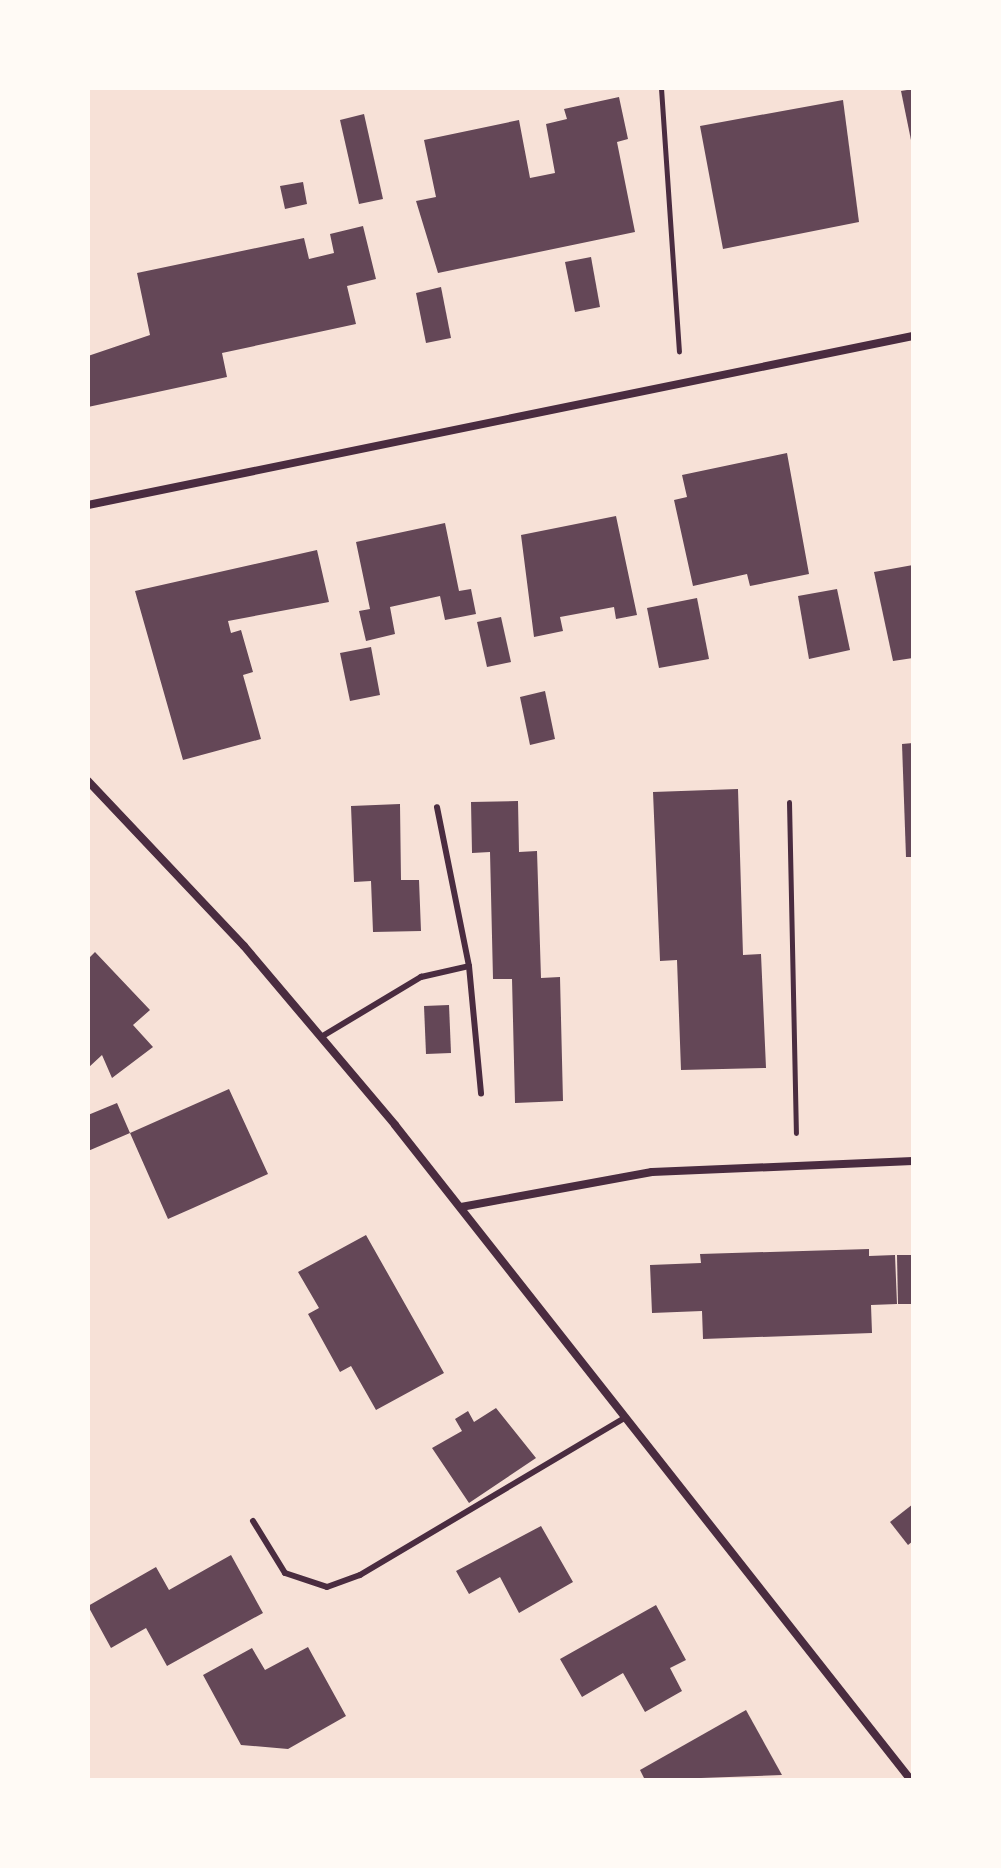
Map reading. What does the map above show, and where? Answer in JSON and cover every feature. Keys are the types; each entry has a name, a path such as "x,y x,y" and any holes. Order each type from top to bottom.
{"street":[{"path":"88,505 913,336"},
{"path":"88,781 321,1037 461,1207 911,1780"},
{"path":"461,1207 652,1172 913,1161"}],"lane":[{"path":"437,807 469,966 481,1093"},
{"path":"321,1037 421,977 469,966"},
{"path":"253,1521 285,1573 327,1587 360,1575 626,1417"}],"path":[{"path":"661,88 682,384"},
{"path":"789,802 797,1165"}],"building":[{"path":"913,89 913,145 912,145 901,91"},
{"path":"619,97 628,139 617,142 635,232 438,273 416,201 436,197 424,140 519,120 530,178 555,173 546,124 567,119 564,109"},
{"path":"843,100 859,222 723,249 700,126"},
{"path":"364,114 383,199 359,204 340,120"},
{"path":"303,182 307,204 285,209 280,186"},
{"path":"363,226 376,279 347,286 356,324 222,353 227,377 88,407 88,356 150,335 137,273 304,238 309,259 334,253 330,234"},
{"path":"591,257 600,307 575,312 565,262"},
{"path":"441,287 451,338 426,343 416,293"},
{"path":"787,453 809,574 750,586 747,574 693,586 674,500 687,497 682,475"},
{"path":"616,516 637,615 616,619 614,607 560,617 563,631 534,637 521,535"},
{"path":"445,523 459,591 471,589 476,614 445,620 440,596 390,607 395,634 366,641 359,611 370,609 356,542"},
{"path":"317,550 329,602 228,621 231,633 241,630 253,672 243,675 261,739 183,760 135,591"},
{"path":"913,565 913,658 893,661 874,572"},
{"path":"837,589 850,650 809,659 798,596"},
{"path":"697,598 709,659 659,668 647,608"},
{"path":"501,617 511,662 487,667 477,622"},
{"path":"371,647 380,695 350,701 340,653"},
{"path":"545,691 555,739 530,745 520,697"},
{"path":"913,743 913,857 906,857 902,744"},
{"path":"738,789 743,955 761,954 766,1068 681,1070 677,960 660,961 653,792"},
{"path":"518,801 519,852 537,851 541,978 560,977 563,1101 515,1103 512,979 493,979 490,852 472,853 471,802"},
{"path":"400,804 401,880 419,880 421,931 373,932 371,881 354,882 351,806"},
{"path":"95,952 150,1010 133,1025 153,1047 112,1078 102,1055 88,1068 88,959"},
{"path":"449,1005 451,1053 426,1054 424,1006"},
{"path":"229,1089 268,1174 168,1219 130,1133"},
{"path":"117,1103 130,1133 88,1151 88,1115"},
{"path":"366,1235 444,1373 376,1410 351,1366 340,1372 308,1314 319,1308 298,1272"},
{"path":"869,1249 869,1256 895,1255 897,1304 871,1305 872,1333 703,1339 702,1311 652,1313 650,1265 701,1263 700,1254"},
{"path":"897,1255 913,1255 913,1304 898,1304"},
{"path":"496,1408 536,1458 469,1503 432,1448 462,1431 455,1419 468,1411 474,1422"},
{"path":"913,1504 913,1541 908,1545 890,1522"},
{"path":"541,1526 573,1582 519,1613 500,1577 469,1594 456,1571"},
{"path":"231,1555 263,1613 167,1666 146,1628 111,1648 88,1606 156,1567 169,1590"},
{"path":"656,1605 686,1660 670,1668 682,1691 645,1712 623,1673 582,1697 560,1659"},
{"path":"308,1647 346,1716 288,1749 241,1745 203,1675 252,1648 265,1670"},
{"path":"746,1710 782,1775 645,1780 640,1770"}]}
